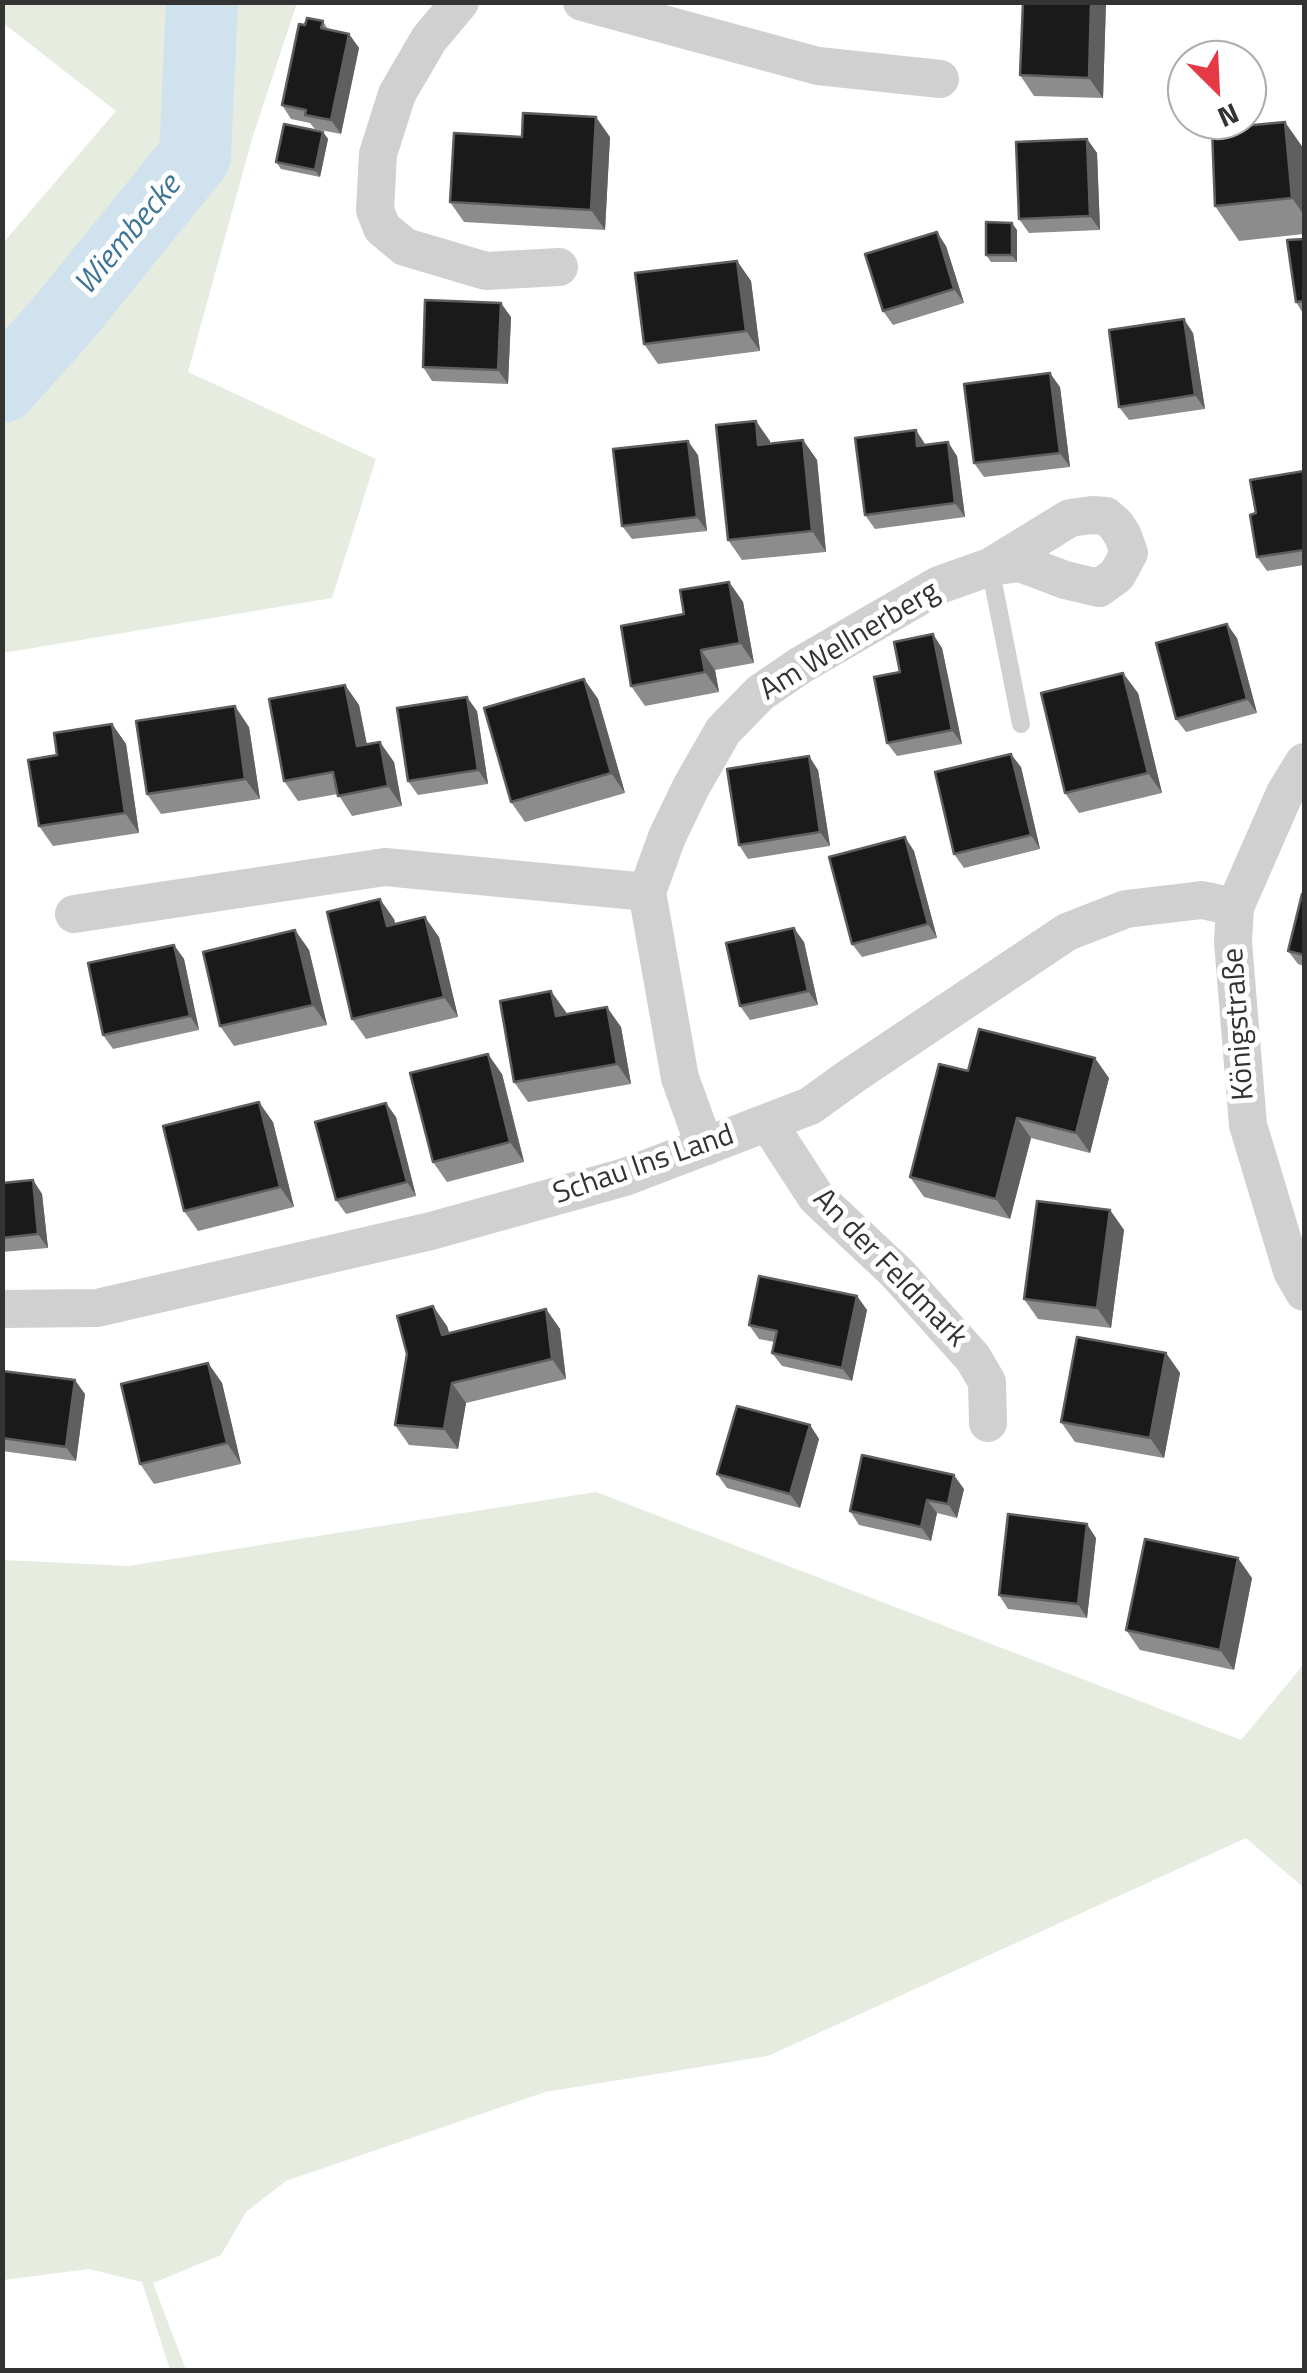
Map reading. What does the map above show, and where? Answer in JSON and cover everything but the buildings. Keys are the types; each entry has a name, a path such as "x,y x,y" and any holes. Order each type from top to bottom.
{"street":[{"path":"460,2 429,39 397,94 378,154 375,210 382,228 405,247 486,271 560,267"},
{"path":"582,2 818,66 940,79"},
{"name":"Am Wellnerberg","path":"647,892 668,838 707,759 723,731 760,693 938,585 990,568 1020,564 1098,588 1117,576 1129,553 1116,524 1106,516 1092,515 1070,518 990,568"},
{"name":"Königstraße","path":"1300,1277 1248,1125 1233,942 1234,907 1285,793 1304,762"},
{"path":"74,914 385,867 647,892 680,1078 705,1147"},
{"name":"Schau Ins Land","path":"2,1309 97,1308 430,1232 625,1177 810,1106 1067,932 1126,909 1202,900 1234,907"},
{"name":"An der Feldmark","path":"768,1122 816,1197 897,1273 974,1358 987,1382 988,1423"}],"lane":[{"path":"990,568 1021,724"}],"shaded area":[{"path":"3,2 297,3 252,139 188,372 376,459 332,598 3,653 3,243 116,111 3,23"},
{"path":"596,1492 1241,1740 1304,1664 1304,1888 1246,1838 768,2056 545,2092 286,2181 246,2212 221,2255 153,2283 186,2370 170,2370 142,2282 89,2269 3,2280 3,1560 128,1566"}],"waterway":[{"name":"Wiembecke","path":"2,387 63,319 195,156 202,2"}]}
